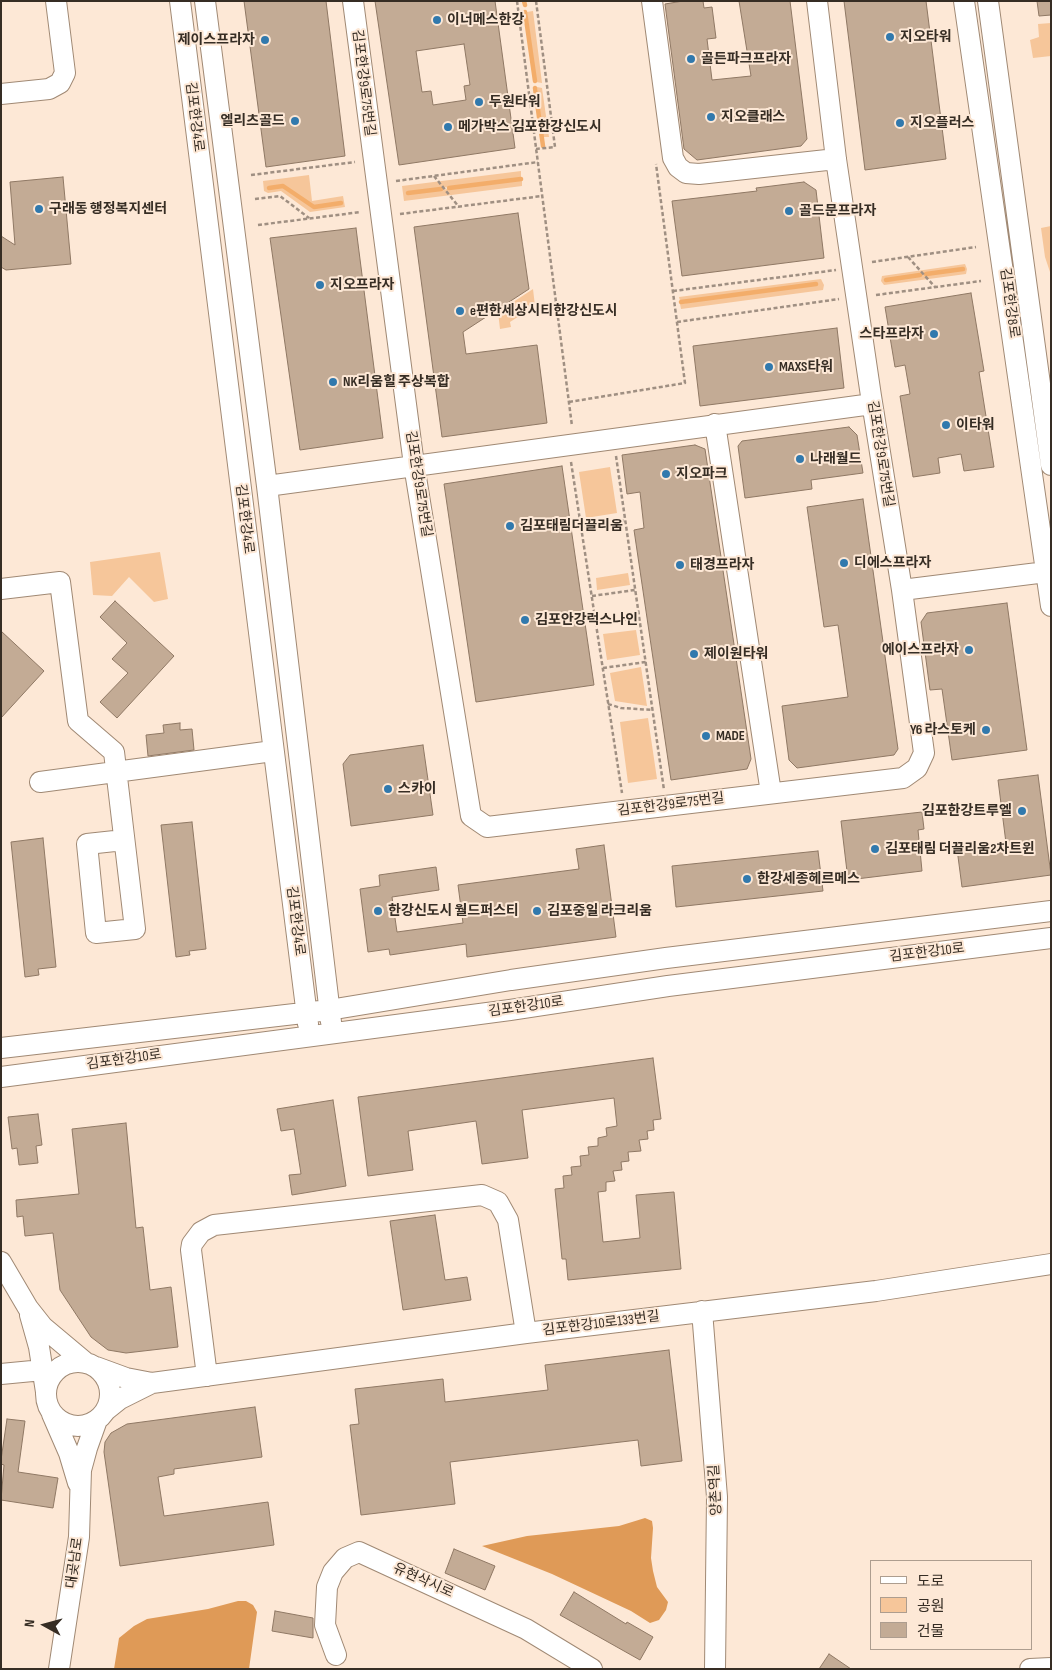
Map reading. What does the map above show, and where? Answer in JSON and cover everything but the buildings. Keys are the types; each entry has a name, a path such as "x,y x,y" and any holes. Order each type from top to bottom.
{"street":[{"path":"1,94 49,89 60,83 65,73 56,1"},
{"name":"김포한강4로","path":"180,1 310,1037"},
{"name":"김포한강4로","path":"206,1 267,486 332,1034"},
{"name":"김포한강9로75번길","path":"353,1 414,465 471,816 487,826 903,778 918,768 924,753 902,590 836,159 817,1"},
{"path":"652,1 672,158 686,174 836,159"},
{"name":"김포한강8로","path":"964,1 1051,606"},
{"name":"김포한강8로","path":"988,1 1051,465"},
{"path":"267,486 872,404"},
{"path":"715,424 771,792"},
{"path":"902,590 1046,572"},
{"path":"1,589 60,582 78,720 114,752 135,929 96,933 87,844 124,840"},
{"path":"40,782 273,751"},
{"name":"김포한강10로","path":"1,1048 329,1010 511,980 666,958 1051,911"},
{"name":"김포한강10로","path":"1,1077 332,1034 668,986 1051,938"},
{"path":"207,1376 191,1250 192,1244 201,1232 214,1225 482,1195 498,1202 508,1220 526,1333"},
{"path":"1,1262 28,1308 54,1338 104,1374 109,1384 110,1396 87,1448 80,1487"},
{"name":"김포한강10로133번길","path":"152,1382 526,1333 876,1291 1051,1264"},
{"path":"28,1308 43,1370 47,1403 69,1453 80,1487"},
{"name":"양촌역길","path":"702,1311 717,1497 715,1669"},
{"path":"46,1392 49,1381 55,1372 69,1364 91,1365 126,1378 152,1382"},
{"path":"1,1374 43,1370"},
{"path":"51,1412 66,1424 85,1426 101,1416 120,1399 152,1382"},
{"name":"대곶남로","path":"59,1669 78,1537 80,1487"},
{"name":"유현삭시로","path":"336,1655 325,1625 326,1587 333,1572 345,1558 359,1552 526,1629 592,1669"},
{"path":"1030,1669 1051,1668"}],"path":[{"path":"517,1 573,429"},
{"path":"536,1 555,147 536,149"},
{"path":"251,175 355,162"},
{"path":"396,181 538,162"},
{"path":"434,176 460,207"},
{"path":"255,199 280,196 309,218"},
{"path":"400,214 542,196"},
{"path":"258,225 361,212"},
{"path":"872,262 976,247"},
{"path":"908,257 935,287"},
{"path":"569,402 685,383 674,291 838,270"},
{"path":"876,295 981,281"},
{"path":"677,322 842,298"},
{"path":"616,452 664,790"},
{"path":"571,458 622,796"},
{"path":"582,527 625,520"},
{"path":"592,596 635,590"},
{"path":"596,624 639,618"},
{"path":"603,668 646,662"},
{"path":"608,704 621,708 653,710"}],"green space":[{"path":"533,11 542,83 536,82 527,12"},
{"path":"1051,23 1051,56 1033,58 1030,40 1039,37 1038,24"},
{"path":"537,87 542,88 549,137 543,137"},
{"path":"521,171 521,178 408,192 407,194 522,180 522,186 404,201 402,186"},
{"path":"309,175 312,201 343,196 345,207 310,212 281,191 268,193 264,191 263,181"},
{"path":"1051,226 1051,275 1045,257 1041,228"},
{"path":"965,264 966,274 884,285 881,281 882,276"},
{"path":"821,279 824,285 823,290 681,309 680,304 816,284 680,301 679,297"},
{"path":"533,289 535,306 510,322 511,327 500,329 498,312"},
{"path":"610,467 617,513 586,518 579,472"},
{"path":"160,552 168,599 154,602 129,577 112,596 93,595 90,562"},
{"path":"628,573 630,585 597,590 596,578"},
{"path":"636,630 640,655 607,660 603,634"},
{"path":"641,667 647,706 615,701 610,673"},
{"path":"648,718 657,779 628,783 620,722"}],"shaded area":[{"path":"645,1518 652,1521 651,1558 657,1587 668,1602 666,1610 659,1620 650,1623 631,1611 552,1574 482,1546 527,1536 619,1526"},
{"path":"238,1601 246,1601 253,1605 257,1612 249,1669 114,1669 119,1638 134,1626 147,1619 208,1609"}],"waterway":[{"path":"524,1 525,5"},
{"path":"525,12 535,81"},
{"path":"535,88 543,146"},
{"path":"449,188 521,179"},
{"path":"269,188 283,186 314,207 341,203"},
{"path":"408,193 441,189"},
{"path":"926,274 963,269"},
{"path":"886,280 920,275"},
{"path":"681,302 816,284"}],"place":[{"name":"이너메스한강","path":"437,20"},
{"name":"지오타워","path":"890,37"},
{"name":"제이스프라자","path":"265,40"},
{"name":"골든파크프라자","path":"691,59"},
{"name":"두원타워","path":"479,102"},
{"name":"지오클래스","path":"711,117"},
{"name":"엘리츠골드","path":"295,121"},
{"name":"지오플러스","path":"900,123"},
{"name":"메가박스 김포한강신도시","path":"448,127"},
{"name":"구래동 행정복지센터","path":"39,209"},
{"name":"골드문프라자","path":"789,211"},
{"name":"지오프라자","path":"320,285"},
{"name":"e편한세상시티한강신도시","path":"460,311"},
{"name":"스타프라자","path":"934,334"},
{"name":"MAXS타워","path":"769,367"},
{"name":"NK리움힐 주상복합","path":"333,382"},
{"name":"이타워","path":"946,425"},
{"name":"나래월드","path":"800,459"},
{"name":"지오파크","path":"666,474"},
{"name":"김포태림더끌리움","path":"510,526"},
{"name":"디에스프라자","path":"844,563"},
{"name":"태경프라자","path":"680,565"},
{"name":"김포안강럭스나인","path":"525,620"},
{"name":"에이스프라자","path":"969,650"},
{"name":"제이원타워","path":"694,654"},
{"name":"Y6 라스토케","path":"986,730"},
{"name":"MADE","path":"706,736"},
{"name":"스카이","path":"388,789"},
{"name":"김포한강트루엘","path":"1022,811"},
{"name":"김포태림 더끌리움2차트윈","path":"875,849"},
{"name":"한강세종헤르메스","path":"747,879"},
{"name":"한강신도시 월드퍼스티","path":"378,911"},
{"name":"김포중일 라크리움","path":"537,911"}]}
